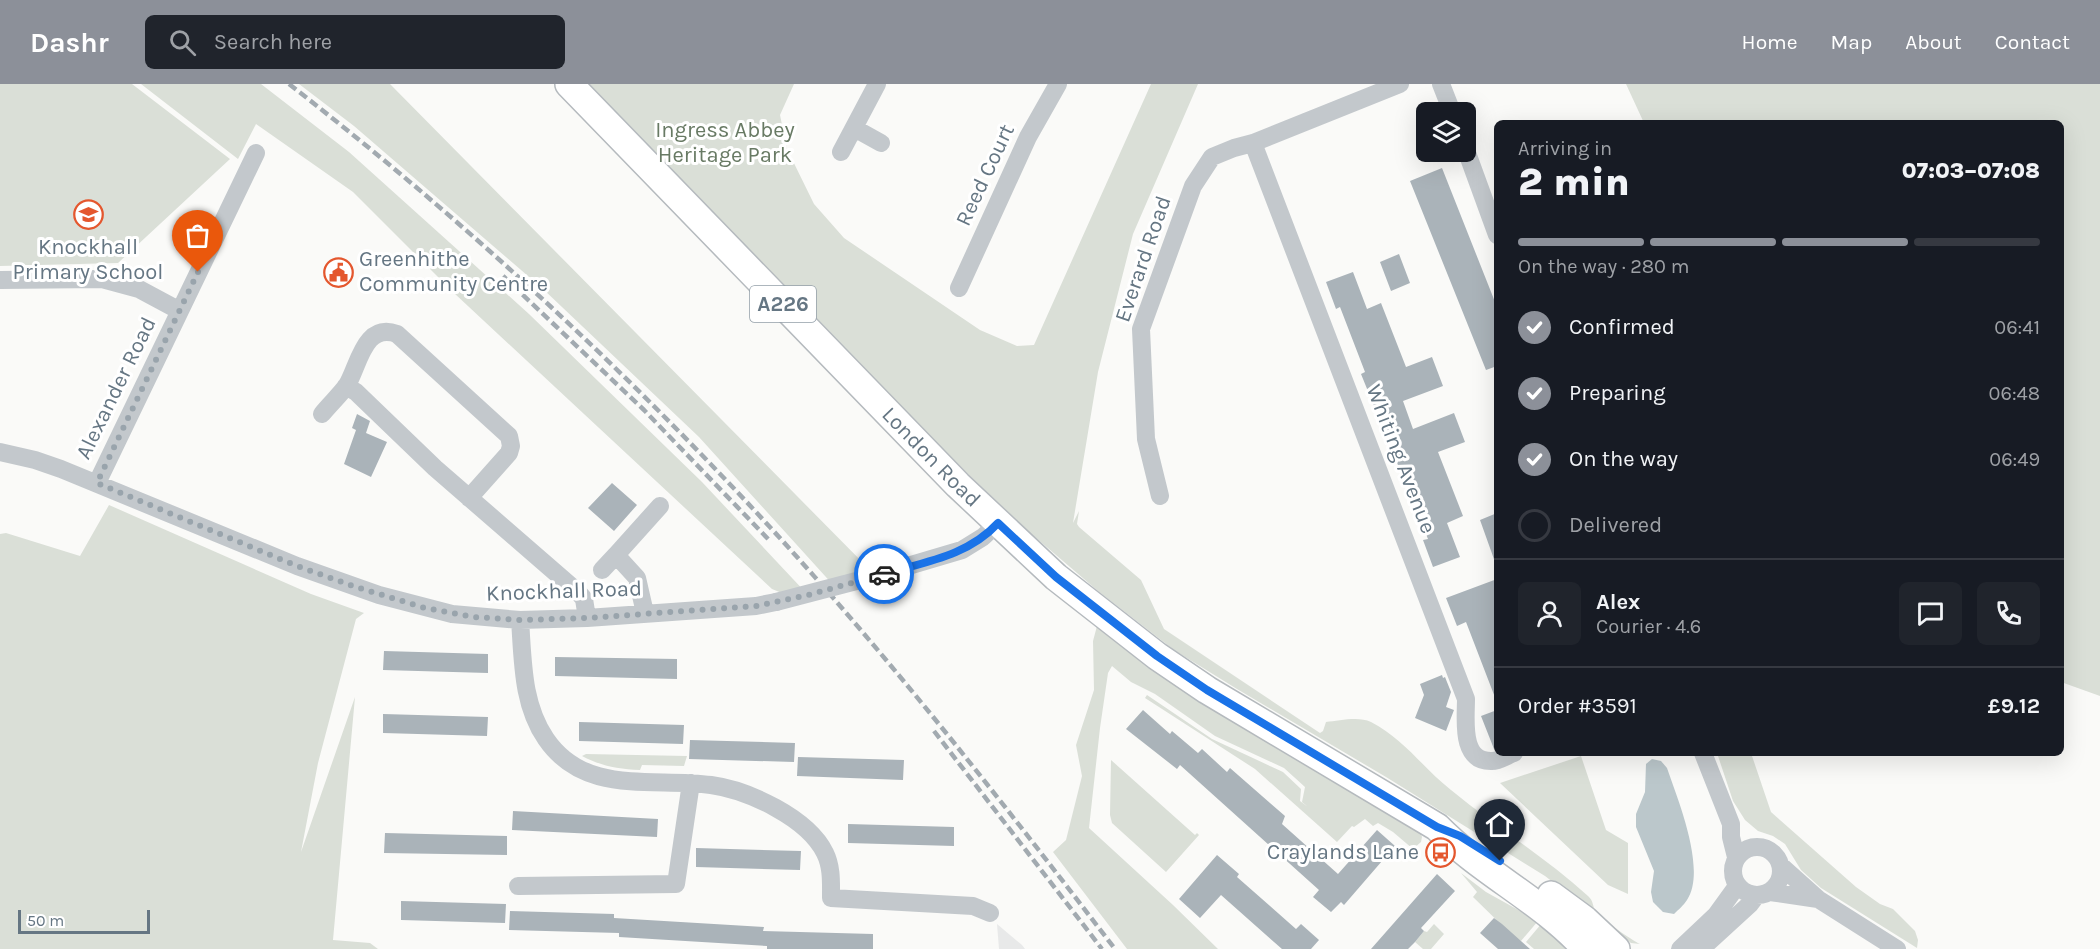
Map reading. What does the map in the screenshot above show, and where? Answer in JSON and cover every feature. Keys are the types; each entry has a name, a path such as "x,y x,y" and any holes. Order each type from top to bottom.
{"main road":[{"name":"London Road","path":"569,84 911,437 1056,577 1157,656 1207,690 1437,827 1460,836 1540,886 1602,946"}],"street":[{"path":"841,152 878,84"},
{"name":"Reed Court","path":"959,288 1028,137 1058,84"},
{"name":"Everard Road","path":"1160,496 1146,439 1141,329 1193,186 1212,157 1400,84"},
{"path":"1441,84 1448,102"},
{"path":"854,128 881,143"},
{"name":"Whiting Avenue","path":"1253,143 1466,699 1466,732 1469,748 1477,757 1492,761 1506,756"},
{"name":"Alexander Road","path":"97,483 256,153"},
{"path":"1470,162 1494,227"},
{"path":"0,280 102,279 139,289 180,311"},
{"path":"322,414 346,386 367,342 378,333 388,331 397,334 510,439 511,447 507,456 469,498"},
{"path":"346,386 356,392 469,498 581,595 585,603 587,618"},
{"name":"Knockhall Road","path":"0,452 35,460 97,483 297,566 368,591 452,614 520,620 587,618 756,606 776,602 962,550 977,542 998,523"},
{"path":"602,570 660,506"},
{"path":"616,555 638,578 645,613"},
{"path":"520,620 528,701 539,728 560,755 586,772 608,780 691,783 723,787 750,796 782,812 803,826 818,841 828,861 831,898 973,906 990,913"},
{"path":"1704,756 1731,824 1731,837 1736,857"},
{"path":"518,885 676,884 691,783"},
{"path":"1731,824 1753,847"},
{"path":"1701,949 1750,904 1763,894 1780,880 1778,858 1772,852 1766,848 1753,847 1743,850 1736,857 1732,870 1737,886 1748,894 1763,894 1818,899"},
{"path":"1780,865 1818,899 1897,949"},
{"path":"1680,949 1716,915 1737,886"}],"shaded area":[{"path":"1652,759 1661,761 1667,768 1689,835 1692,853 1694,871 1692,887 1686,902 1674,914 1663,912 1653,902 1651,892 1654,871 1636,827 1636,814 1645,792 1646,764"},
{"path":"997,924 1022,945 1025,949 999,949"}],"green space":[{"name":"Knockhall Primary School","path":"0,84 132,84 230,159 118,263 0,266"},
{"path":"141,84 261,84 349,152 529,314 702,482 808,595 794,598 772,589 454,293 353,192 256,124 238,159"},
{"path":"299,84 390,84 876,576 835,587 699,437 543,289 354,126"},
{"name":"Ingress Abbey Heritage Park","path":"583,84 794,84 780,115 787,149 814,204 844,238 980,330 1017,346 1034,345 1151,84 1198,84 1133,234 1098,372 1073,523 1079,511 1077,524 1079,527 1141,580 1164,629 1320,733 1326,722 1348,719 1366,720 1383,729 1451,790 1572,882 1590,898 1596,912 1604,919 1640,944 1631,943 1545,876 1386,777 1174,650 1098,591 1028,531 966,472"},
{"path":"1626,84 2100,84 2100,696 2064,683 2064,120 1643,120"},
{"path":"109,505 311,594 364,613 356,619 318,763 301,852 355,697 333,940 370,943 378,949 0,949 0,534 6,533 80,556"},
{"path":"1097,626 1405,821 1421,834 1421,842 1413,849 1393,832 1378,823 1373,826 1365,819 1354,827 1352,826 1337,842 1255,769 1145,698 1147,695 1212,739 1283,772 1301,789 1300,801 1308,807 1302,802 1305,787 1284,768 1215,736 1155,694 1131,682 1112,666 1108,673 1100,728 1089,828 1218,949 1127,949 1053,852 1066,840 1082,776 1076,745 1094,690 1093,641"},
{"path":"586,754 687,756 684,766 642,765 640,770 603,765 582,756"},
{"path":"1581,756 1606,830 1628,843 1628,894 1608,885 1500,783"},
{"path":"1718,756 1752,756 1771,812 1856,887 1880,904 1893,909 1915,931 1918,940 1917,948 1821,888 1801,870 1785,844 1773,836 1758,831 1745,820 1733,801"},
{"path":"1111,760 1195,835 1197,833 1199,835 1166,872 1112,823 1110,815"},
{"path":"1461,873 1486,892 1538,921 1521,941 1515,938 1473,897 1477,892"},
{"path":"1542,923 1568,949 1534,949 1526,942"},
{"path":"1434,924 1444,934 1431,949 1423,949 1415,942"}],"building":[{"path":"1442,168 1494,299 1494,367 1486,370 1410,181"},
{"path":"1399,254 1410,283 1391,291 1380,262"},
{"path":"1353,272 1367,309 1381,303 1406,367 1432,357 1443,386 1403,401 1413,429 1454,413 1465,442 1438,452 1463,516 1447,523 1460,557 1433,567 1423,540 1428,539 1361,374 1365,372 1340,307 1336,309 1326,282"},
{"path":"357,414 370,421 366,433 387,442 371,477 344,464 356,430 352,428"},
{"path":"612,483 637,505 614,531 588,508"},
{"path":"1494,514 1494,559 1480,520"},
{"path":"1494,580 1494,695 1466,622 1457,626 1446,598"},
{"path":"384,651 488,654 488,673 383,670"},
{"path":"555,657 677,659 677,679 555,676"},
{"path":"1442,675 1451,692 1446,707 1454,710 1446,731 1415,718 1424,695 1420,684"},
{"path":"1143,710 1170,734 1172,731 1198,753 1202,749 1227,772 1230,768 1285,816 1282,824 1338,874 1377,830 1395,846 1344,905 1341,902 1331,912 1313,897 1319,890 1180,765 1177,769 1126,729"},
{"path":"1494,711 1494,749 1481,716"},
{"path":"383,714 488,717 487,736 383,733"},
{"path":"579,722 684,725 683,744 579,741"},
{"path":"690,740 795,743 794,762 689,759"},
{"path":"798,757 904,760 903,780 797,776"},
{"path":"513,811 658,819 657,837 512,830"},
{"path":"848,824 954,827 954,846 848,843"},
{"path":"385,833 507,836 507,855 384,853"},
{"path":"696,848 801,851 800,870 696,867"},
{"path":"1217,855 1239,874 1237,877 1296,929 1301,924 1319,940 1311,949 1282,949 1221,895 1200,918 1179,899"},
{"path":"1437,874 1455,891 1421,928 1424,931 1415,942 1408,949 1371,949"},
{"path":"401,901 506,904 505,923 401,920"},
{"path":"510,911 614,914 614,918 764,927 763,931 873,934 873,949 767,949 767,946 619,937 619,933 509,930"},
{"path":"1494,918 1530,949 1498,949 1480,933"}],"railway":[{"path":"289,84 346,129 513,272 619,372 722,476 775,532 876,648 1021,827 1115,949"},
{"path":"503,276 644,410 771,542"},
{"path":"934,731 1102,949"}],"way so far":[{"path":"198,272 97,483 297,566 353,586 425,608 474,617 520,620 587,618 756,606 808,595 884,574"}],"place":[{"name":"Knockhall Primary School","path":"88,215"},
{"name":"Greenhithe Community Centre","path":"338,272"},
{"name":"Craylands Lane","path":"1440,852"}],"route":[{"path":"884,574 962,550 977,542 998,523 1056,577 1157,656 1207,690 1437,827 1460,836 1500,861"}]}
